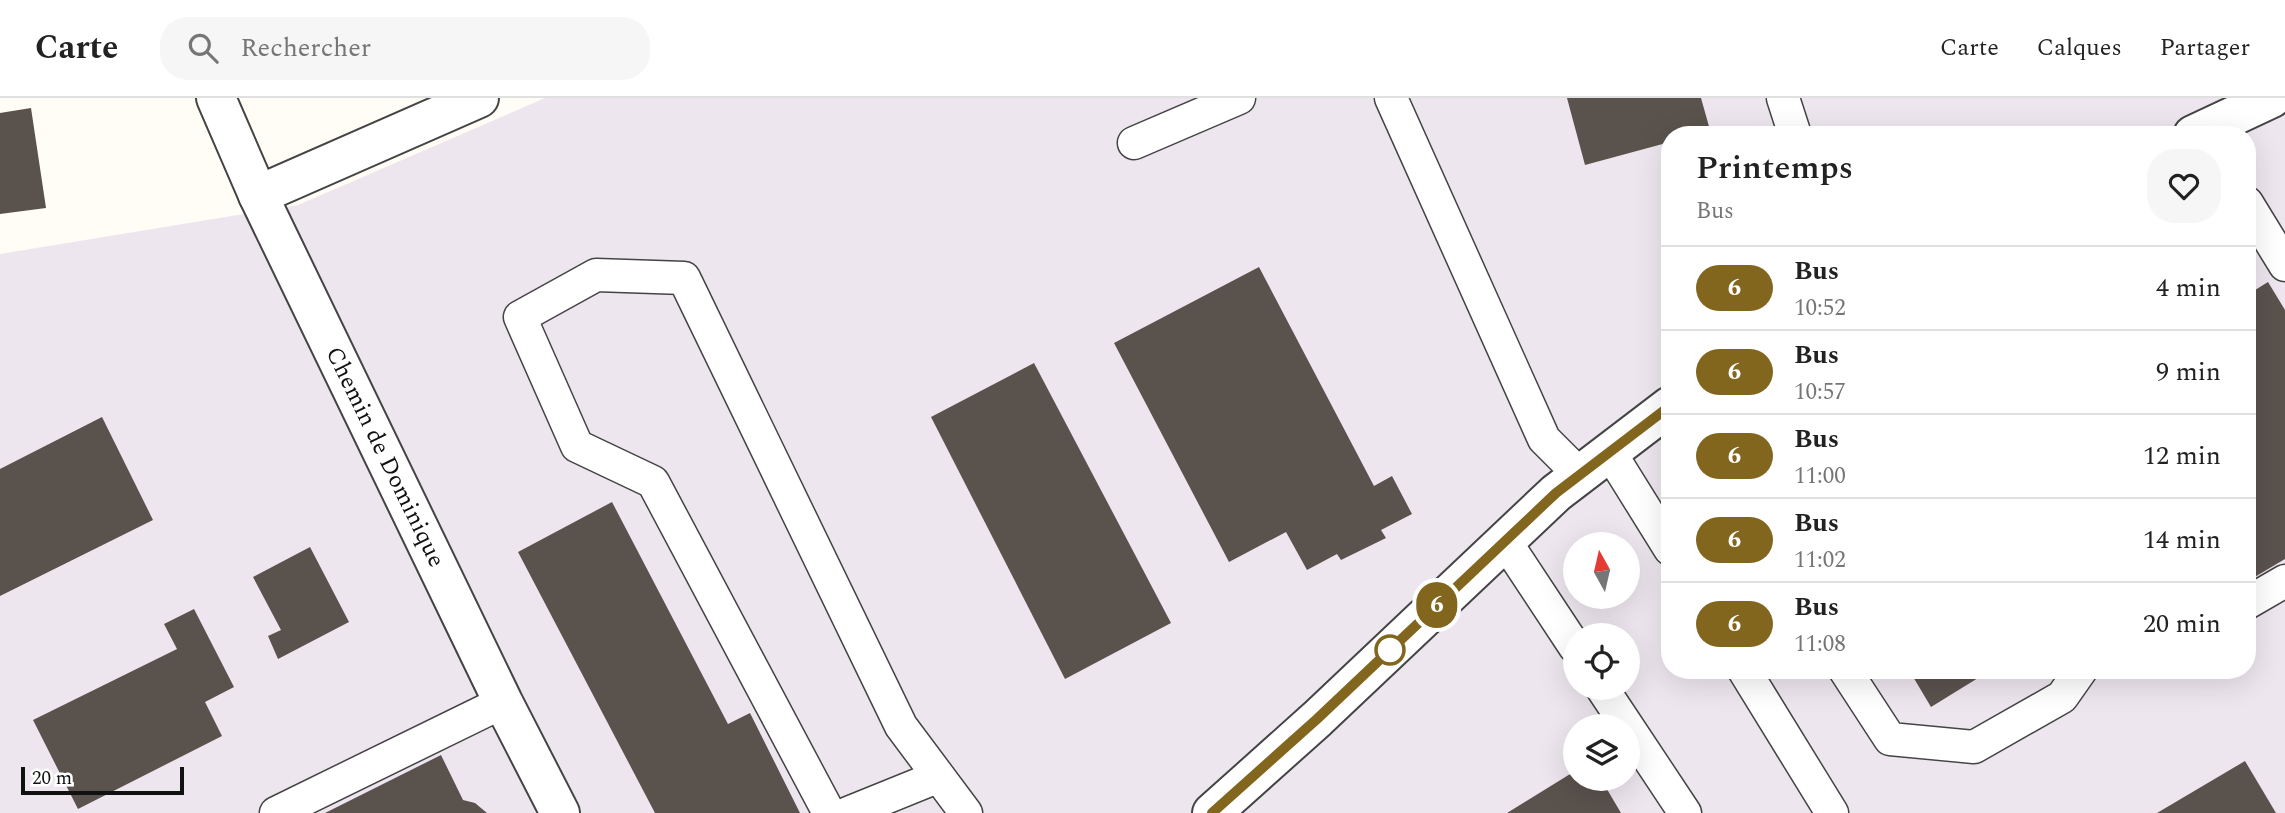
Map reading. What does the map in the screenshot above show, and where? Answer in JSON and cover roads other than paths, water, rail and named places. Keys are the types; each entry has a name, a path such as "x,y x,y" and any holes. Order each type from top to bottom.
{"street":[{"name":"Chemin de Dominique","path":"216,98 258,195 503,702 560,813"},
{"path":"2214,126 2272,98"},
{"path":"258,195 466,101"},
{"path":"1212,813 1317,719 1556,493 1661,413"}],"lane":[{"path":"1134,143 1239,98"},
{"path":"1391,98 1544,439 1580,475"},
{"path":"1783,98 1793,126"},
{"path":"2256,220 2285,265"},
{"path":"829,813 653,482 577,446 520,317 596,275 684,278 901,726 965,813"},
{"path":"1609,451 1661,535"},
{"path":"1505,541 1563,629"},
{"path":"2256,598 2285,581"},
{"path":"1750,679 1832,813"},
{"path":"1851,679 1890,739 1974,747 2062,697 2075,679"},
{"path":"1610,700 1685,813"},
{"path":"275,813 503,702"},
{"path":"848,813 937,777"}]}
